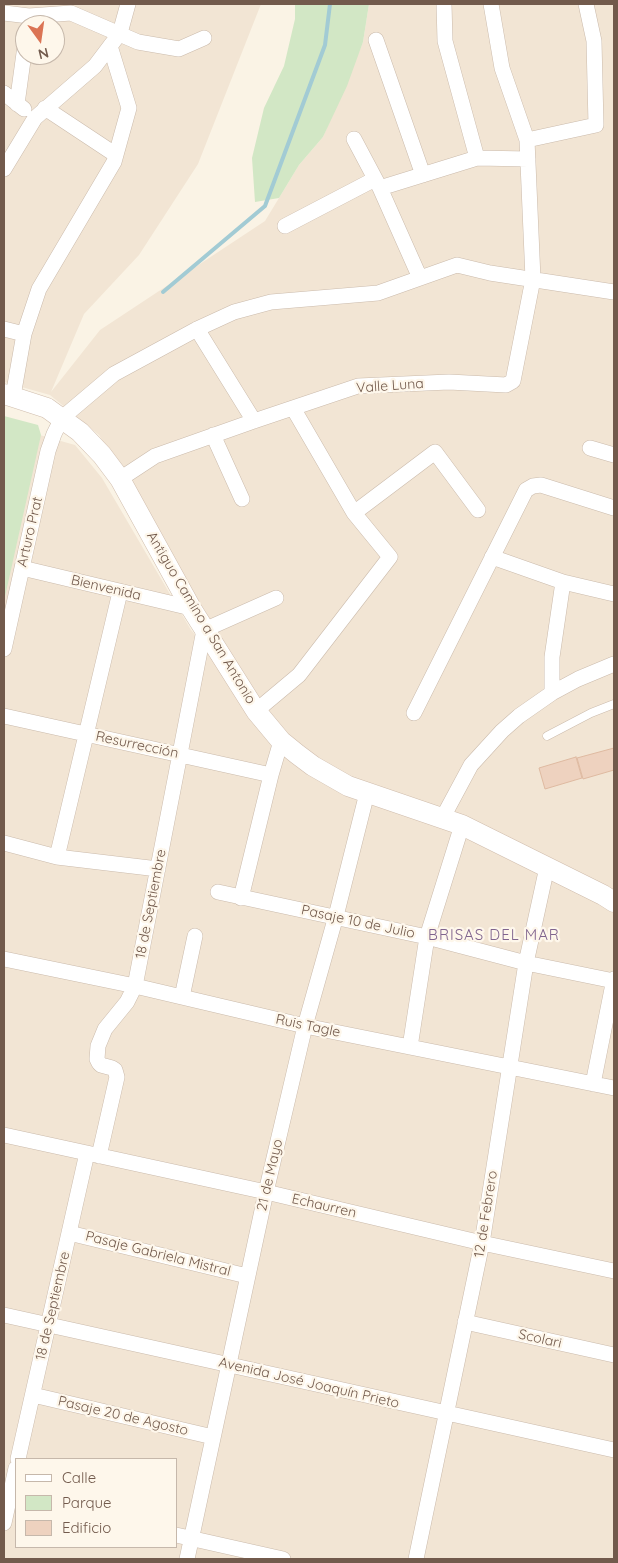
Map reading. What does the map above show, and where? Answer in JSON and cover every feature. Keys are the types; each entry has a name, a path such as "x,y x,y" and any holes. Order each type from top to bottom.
{"street":[{"path":"4,168 40,113 94,66 120,33 128,4"},
{"path":"444,4 445,40 477,158"},
{"name":"Valle Luna","path":"120,479 155,456 358,386 449,382 506,386 512,381 533,279 527,140 502,68 491,4"},
{"path":"527,140 596,124 594,41 586,4"},
{"path":"61,15 72,13 138,42 179,49 204,38"},
{"path":"376,40 423,175"},
{"path":"8,395 24,334 39,289 114,162 129,108 110,46"},
{"path":"17,104 22,65"},
{"path":"4,93 17,104 40,113 116,155"},
{"path":"354,139 378,184 420,278"},
{"path":"284,226 378,184 423,175 477,158 528,159"},
{"path":"62,418 114,374 197,329 234,312 271,302 378,293 457,265 490,273 614,292"},
{"path":"4,329 24,334"},
{"path":"197,329 254,421"},
{"name":"Antiguo Camino a San Antonio","path":"8,395 47,408 62,418 92,443 110,464 204,630 256,711 282,741 313,766 348,786 462,825 614,902"},
{"path":"256,711 299,675 390,557 354,514 293,408"},
{"name":"Arturo Prat","path":"4,649 48,451 62,418"},
{"path":"213,435 242,499"},
{"path":"590,448 614,455"},
{"path":"354,514 435,452 478,510"},
{"path":"414,713 524,494 533,486 541,485 614,508"},
{"path":"492,557 563,582 614,594"},
{"name":"Bienvenida","path":"22,568 191,608"},
{"path":"552,693 552,656 563,582"},
{"path":"57,857 120,592"},
{"path":"204,630 276,598"},
{"name":"18 de Septiembre","path":"18,1458 70,1233 117,1077 115,1070 101,1066 99,1063 97,1059 98,1046 106,1029 127,1002 135,986 204,630"},
{"path":"442,819 470,765 519,716 552,693 578,679 614,664"},
{"name":"Resurrección","path":"4,716 271,775"},
{"path":"241,898 271,775 282,741"},
{"name":"21 de Mayo","path":"187,1559 184,1537 213,1437 247,1276 305,1026 336,916 367,793"},
{"path":"410,1047 428,937 462,825"},
{"path":"4,843 57,857 158,869"},
{"name":"12 de Febrero","path":"416,1559 482,1243 526,963 547,867"},
{"name":"Pasaje 10 de Julio","path":"218,892 428,937 526,963 614,980"},
{"path":"182,997 195,936"},
{"name":"Ruis Tagle","path":"4,959 135,986 305,1026 614,1088"},
{"path":"593,1084 614,980"},
{"name":"Echaurren","path":"4,1135 614,1271"},
{"name":"Pasaje Gabriela Mistral","path":"70,1233 247,1276"},
{"name":"Avenida José Joaquín Prieto","path":"4,1315 614,1450"},
{"name":"Scolari","path":"465,1322 614,1355"},
{"name":"Pasaje 20 de Agosto","path":"33,1394 213,1437"},
{"path":"4,1523 15,1473"},
{"path":"184,1537 283,1559"}],"lane":[{"path":"547,736 614,704"}],"shaded area":[{"path":"4,4 261,4 198,164 139,255 84,314 51,392 100,330 265,221 299,165 323,137 363,42 369,4 614,4 614,1559 4,1559 4,425 75,445 102,478 191,630 269,718 99,435 50,395 4,382"}],"green space":[{"path":"295,4 369,4 363,42 347,86 323,137 299,165 279,198 255,202 252,158 264,108 284,66 295,19"},
{"path":"4,416 38,425 41,435 4,601"}],"building":[{"path":"614,748 614,770 583,779 577,758"},
{"path":"576,757 582,778 545,789 539,768"}],"waterway":[{"path":"163,292 265,206 325,45 330,4"}],"district":[{"name":"BRISAS DEL MAR","path":"494,935"}]}
